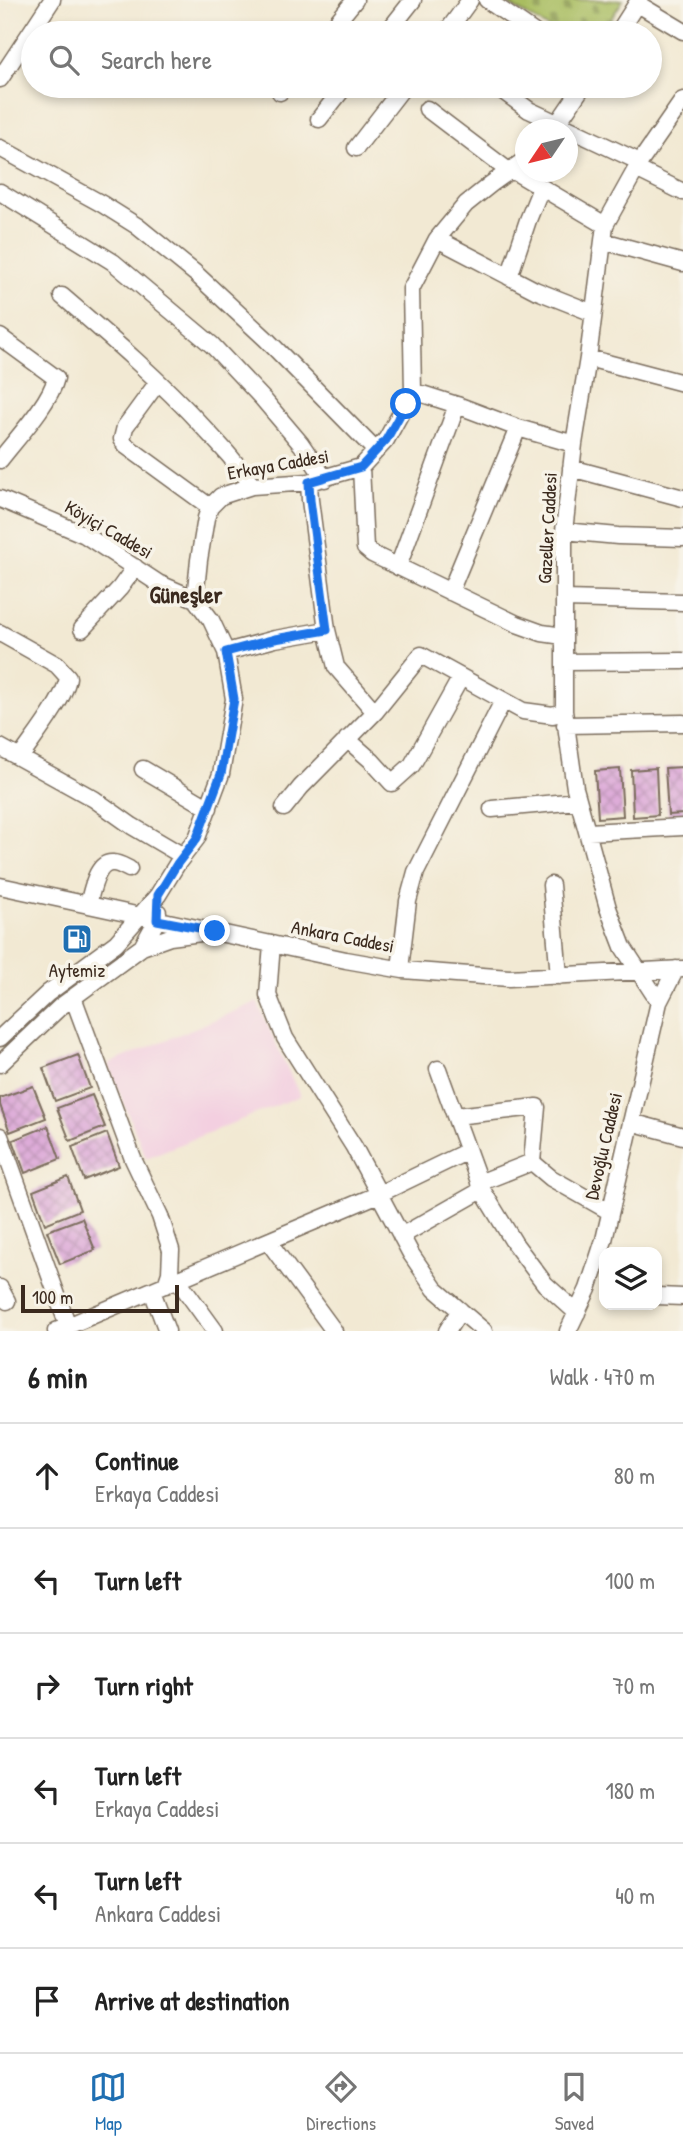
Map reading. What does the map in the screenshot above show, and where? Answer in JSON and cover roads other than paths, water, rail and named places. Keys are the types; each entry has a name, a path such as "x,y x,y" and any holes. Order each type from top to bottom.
{"street":[{"path":"38,21 52,0"},
{"path":"338,21 355,0"},
{"path":"396,21 412,0"},
{"path":"455,21 470,0"},
{"path":"486,0 517,21"},
{"path":"626,21 638,2 683,31"},
{"path":"0,79 21,47"},
{"path":"318,119 335,98"},
{"path":"356,148 395,98"},
{"path":"512,98 543,119"},
{"path":"561,119 575,98"},
{"name":"Gazeller Caddesi","path":"659,1002 623,947 608,908 578,801 565,718 564,531 604,233 638,165 683,100"},
{"path":"427,109 511,171 541,188 604,233 683,264"},
{"path":"578,137 638,165 683,192"},
{"path":"0,148 103,204 157,241 266,340 376,451"},
{"name":"Erkaya Caddesi","path":"210,507 221,496 252,486 317,480 361,467 386,440 413,391 411,289 437,239 466,204 515,168"},
{"path":"509,276 541,188"},
{"path":"0,192 113,262 212,345 301,444 317,480 310,500 327,630 336,667 375,712"},
{"path":"437,239 535,290 593,313"},
{"path":"62,296 185,407 239,465 252,486"},
{"path":"0,337 56,379 43,404 0,460"},
{"path":"588,358 683,383"},
{"path":"0,1038 48,993 116,943 141,916 197,838 221,774 234,699 226,652 211,621 195,599 199,560 210,507 123,443 121,437 125,427 159,382"},
{"path":"413,391 518,428 574,444"},
{"path":"398,567 457,405"},
{"path":"450,592 518,428"},
{"path":"361,467 365,548 372,554 517,624 542,633 563,636"},
{"path":"571,468 683,498"},
{"name":"Köyiçi Caddesi","path":"0,500 85,535 158,583 195,599"},
{"path":"564,531 618,536 683,537"},
{"path":"82,629 120,589 135,567"},
{"path":"564,599 683,602"},
{"path":"226,652 275,639 327,630"},
{"path":"0,634 57,666 68,677 68,683 54,708 20,758"},
{"path":"284,808 301,786 375,712 421,655 523,711 565,718 683,723"},
{"path":"564,662 683,661"},
{"path":"347,739 392,783 412,765 461,677"},
{"path":"400,969 408,901 416,872 503,701"},
{"path":"0,747 94,799 132,826 183,856"},
{"path":"143,769 209,808"},
{"path":"492,809 578,801"},
{"path":"587,832 683,827"},
{"path":"88,904 99,872 104,867 114,863 129,869"},
{"path":"551,885 559,976"},
{"name":"Ankara Caddesi","path":"0,886 346,960 400,969 509,978 680,969"},
{"path":"142,947 157,920 158,895"},
{"path":"0,1064 73,997 142,947 170,937 215,931"},
{"path":"272,944 268,995 285,1038 354,1147 411,1254 435,1289 484,1331"},
{"name":"Devoğlu Caddesi","path":"568,1331 577,1312 596,1290 609,1211 659,1002 680,969"},
{"path":"73,997 133,1159 160,1216 171,1250 170,1273 165,1285 167,1331"},
{"path":"439,1069 481,1186 515,1244 545,1284 577,1312"},
{"path":"456,1116 537,1107 532,1162"},
{"path":"631,1122 683,1136"},
{"path":"0,1136 62,1329 379,1194 468,1151"},
{"path":"401,1236 481,1186 532,1162"},
{"path":"532,1162 551,1178 609,1211"},
{"path":"268,1241 334,1331"},
{"path":"165,1285 215,1331"},
{"path":"662,1297 681,1299"},
{"path":"447,1331 460,1310"}],"place":[{"name":"Aytemiz","path":"77,939"}],"district":[{"name":"Güneşler","path":"186,594"}]}
